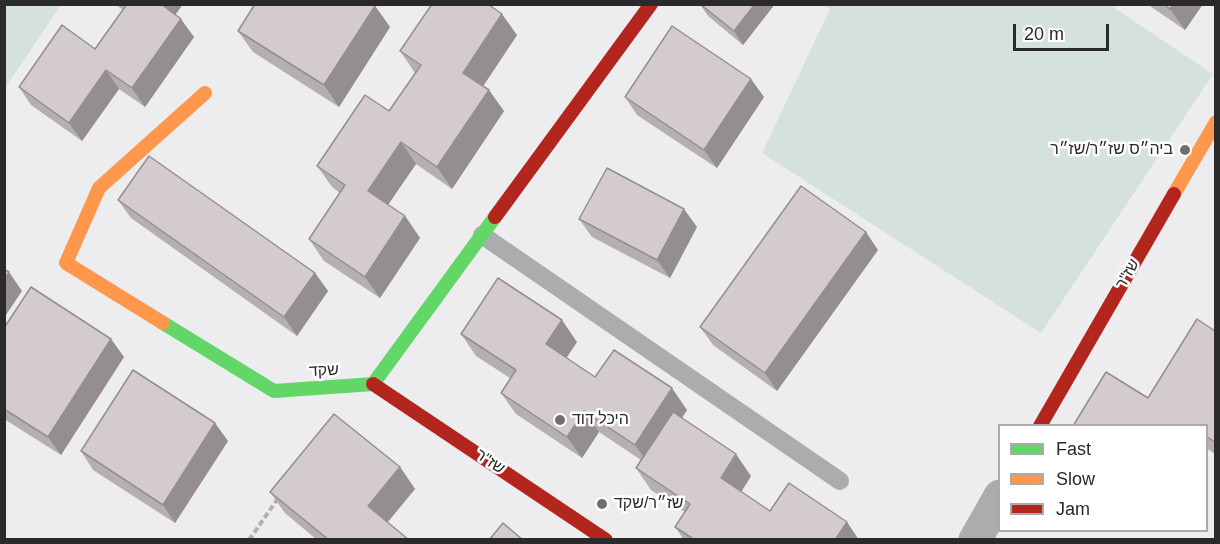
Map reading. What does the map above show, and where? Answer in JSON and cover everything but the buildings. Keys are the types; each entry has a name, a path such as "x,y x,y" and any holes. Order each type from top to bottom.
{"street":[{"path":"373,384 651,4"},
{"name":"שקד","path":"205,93 99,188 66,263 274,391 373,384"},
{"name":"שז\"ר","path":"1041,424 1215,122"},
{"name":"שז\"ר","path":"373,384 606,540"},
{"path":"975,540 998,498"}],"lane":[{"path":"482,235 840,481"}],"path":[{"path":"249,540 283,492"}],"shaded area":[{"path":"4,5 61,5 5,88"},
{"path":"824,5 1110,5 1213,74 1041,333 762,153 830,9"}],"traffic: fast":[{"path":"163,323 274,391 373,384 495,217"}],"traffic: slow":[{"path":"163,323 66,263 99,188 205,93"},
{"path":"1174,194 1216,122"}],"traffic: jam":[{"path":"495,217 651,4"},
{"path":"1041,424 1174,194"},
{"path":"373,384 606,540"}],"place":[{"name":"ביה״ס שז״ר/שז״ר","path":"1185,150"},
{"name":"היכל דוד","path":"560,420"},
{"name":"שז״ר/שקד","path":"602,504"}]}
